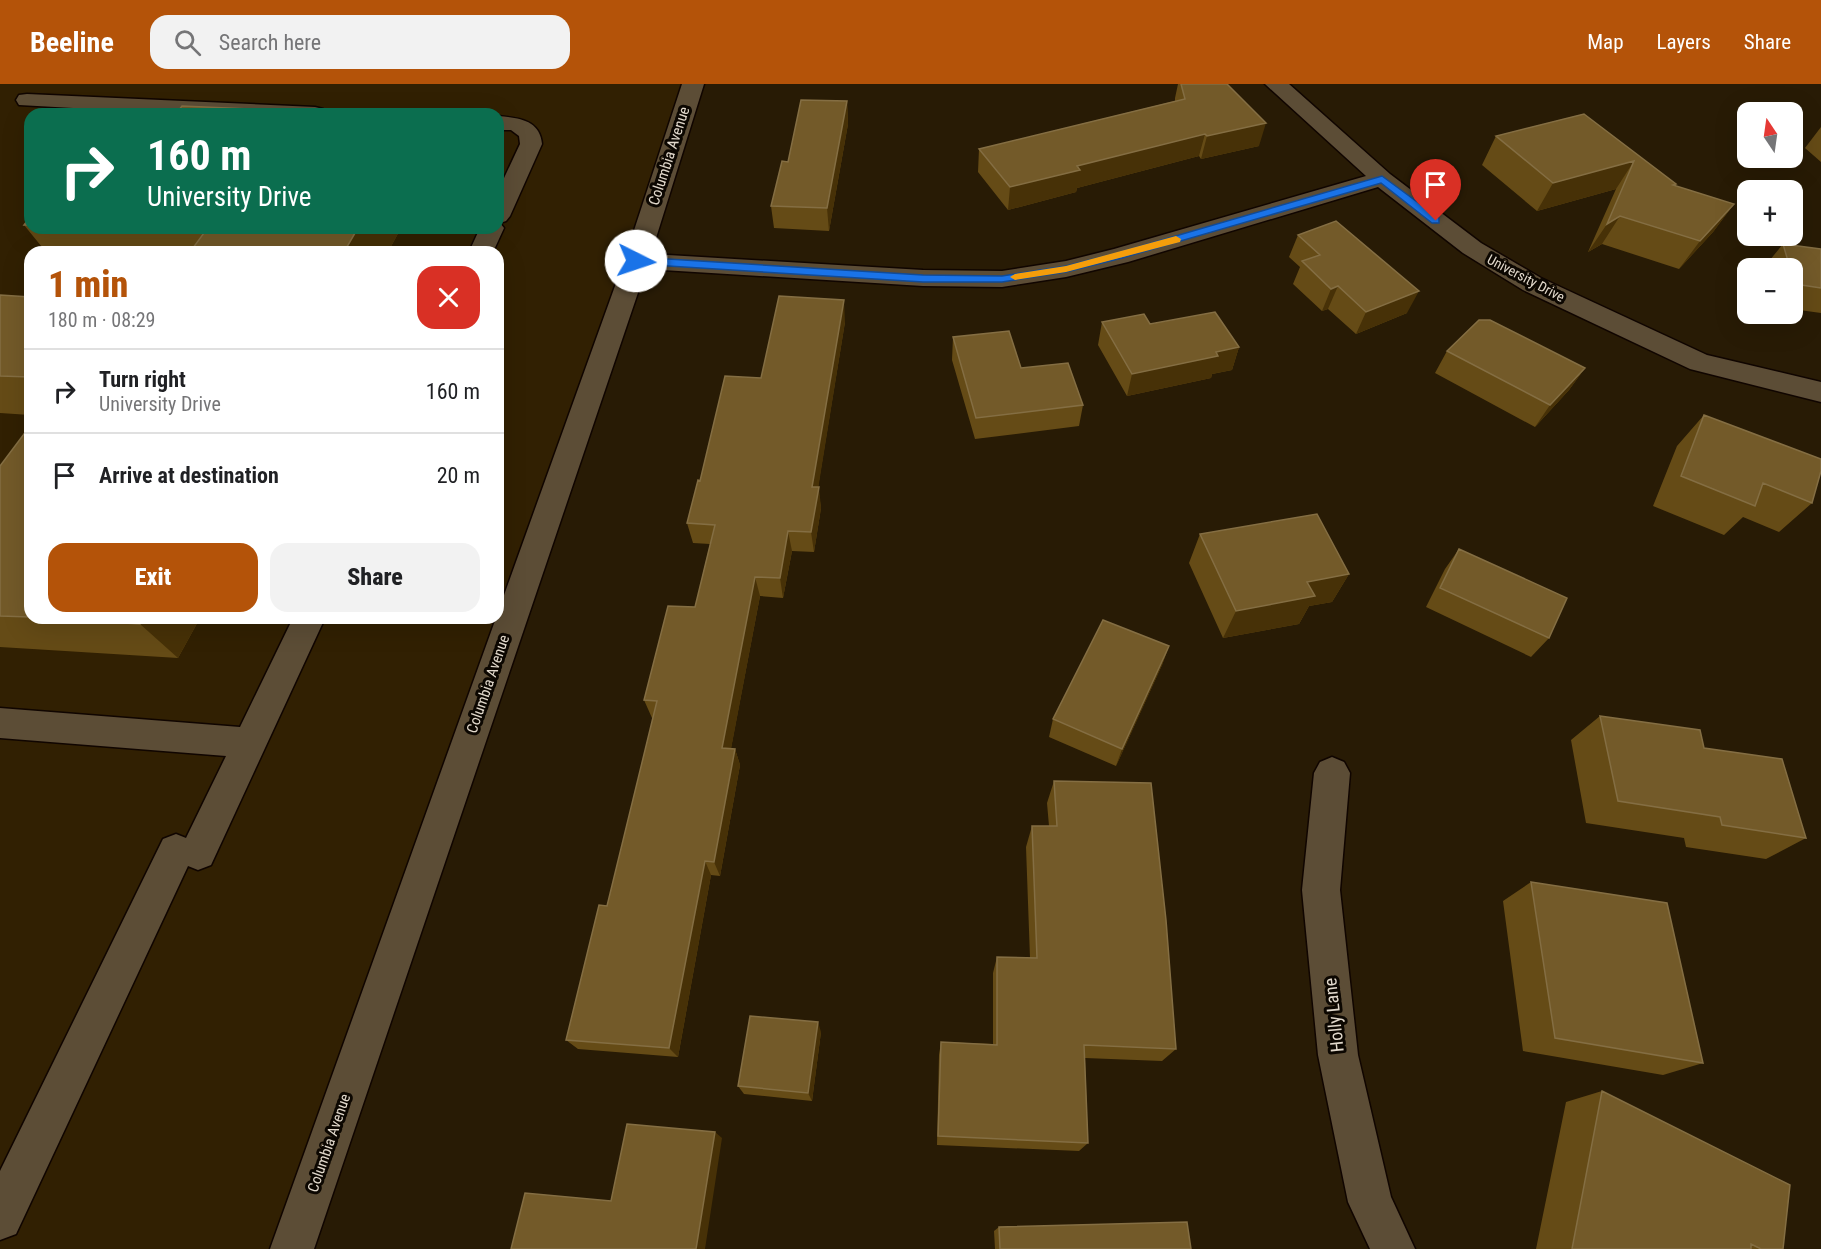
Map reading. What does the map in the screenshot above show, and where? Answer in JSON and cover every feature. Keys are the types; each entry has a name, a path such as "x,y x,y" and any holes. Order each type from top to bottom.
{"street":[{"name":"Columbia Avenue","path":"292,1249 636,261 693,84"},
{"name":"University Drive","path":"1276,84 1382,179 1472,248 1532,284 1699,362 1821,392"},
{"path":"27,100 192,108"},
{"path":"504,123 516,124 530,133 531,144 504,203"},
{"path":"636,261 923,279 1002,279 1066,269 1119,256 1382,179"},
{"path":"0,1218 187,852 250,742 306,624"},
{"path":"0,723 250,742"},
{"name":"Holly Lane","path":"1332,773 1321,890 1338,1056 1370,1202 1393,1249"}],"shaded area":[{"path":"0,84 688,84 504,619 504,246 24,246 24,624 502,624 287,1249 0,1249"}],"building":[{"path":"1181,84 1227,84 1266,123 1207,136 1205,134 1077,166 1080,170 1010,187 979,149 1185,99"},
{"path":"801,100 847,101 827,208 771,206 782,161 788,162"},
{"path":"182,106 228,108 180,108"},
{"path":"1584,114 1676,184 1673,185 1734,204 1700,241 1620,216 1607,224 1634,161 1553,183 1496,136"},
{"path":"1336,221 1419,291 1366,312 1338,286 1331,289 1302,261 1320,255 1298,235"},
{"path":"203,234 354,234 348,246 194,246"},
{"path":"1784,246 1821,249 1821,288 1803,285 1803,258 1787,258"},
{"path":"0,295 24,297 24,377 0,376"},
{"path":"779,296 844,300 812,487 819,487 811,532 788,531 780,578 755,577 722,748 735,749 714,862 705,861 669,1048 566,1040 599,905 607,906 657,701 644,700 668,606 695,607 715,525 687,523 698,480 700,481 725,376 761,378"},
{"path":"1215,312 1239,347 1216,352 1218,356 1132,374 1102,322 1144,314 1150,324"},
{"path":"1479,320 1490,320 1585,368 1550,405 1447,351"},
{"path":"1009,331 1021,368 1068,363 1083,405 976,418 953,337"},
{"path":"1704,415 1821,459 1821,471 1812,503 1763,483 1755,506 1681,476"},
{"path":"24,434 24,617 0,616 0,466"},
{"path":"1317,514 1349,574 1307,582 1315,596 1236,611 1200,534"},
{"path":"1459,549 1567,598 1549,638 1440,588"},
{"path":"1103,620 1169,646 1122,749 1053,719"},
{"path":"1600,716 1700,730 1704,748 1782,759 1806,838 1722,825 1720,817 1618,801"},
{"path":"1054,781 1151,783 1166,920 1176,1049 1084,1045 1088,1143 938,1136 941,1042 997,1045 997,957 1037,958 1032,826 1057,826"},
{"path":"1531,882 1667,903 1703,1063 1555,1038"},
{"path":"750,1016 818,1022 808,1093 738,1086"},
{"path":"1602,1091 1790,1185 1783,1249 1761,1249 1751,1244 1751,1249 1572,1249"},
{"path":"627,1124 715,1132 696,1249 511,1249 525,1193 611,1201"},
{"path":"1187,1222 1191,1249 1000,1249 999,1227"}],"slow traffic":[{"path":"1015,277 1066,269 1176,239"}],"route":[{"path":"636,261 923,279 1002,279 1066,269 1119,256 1382,179 1436,221"}]}
